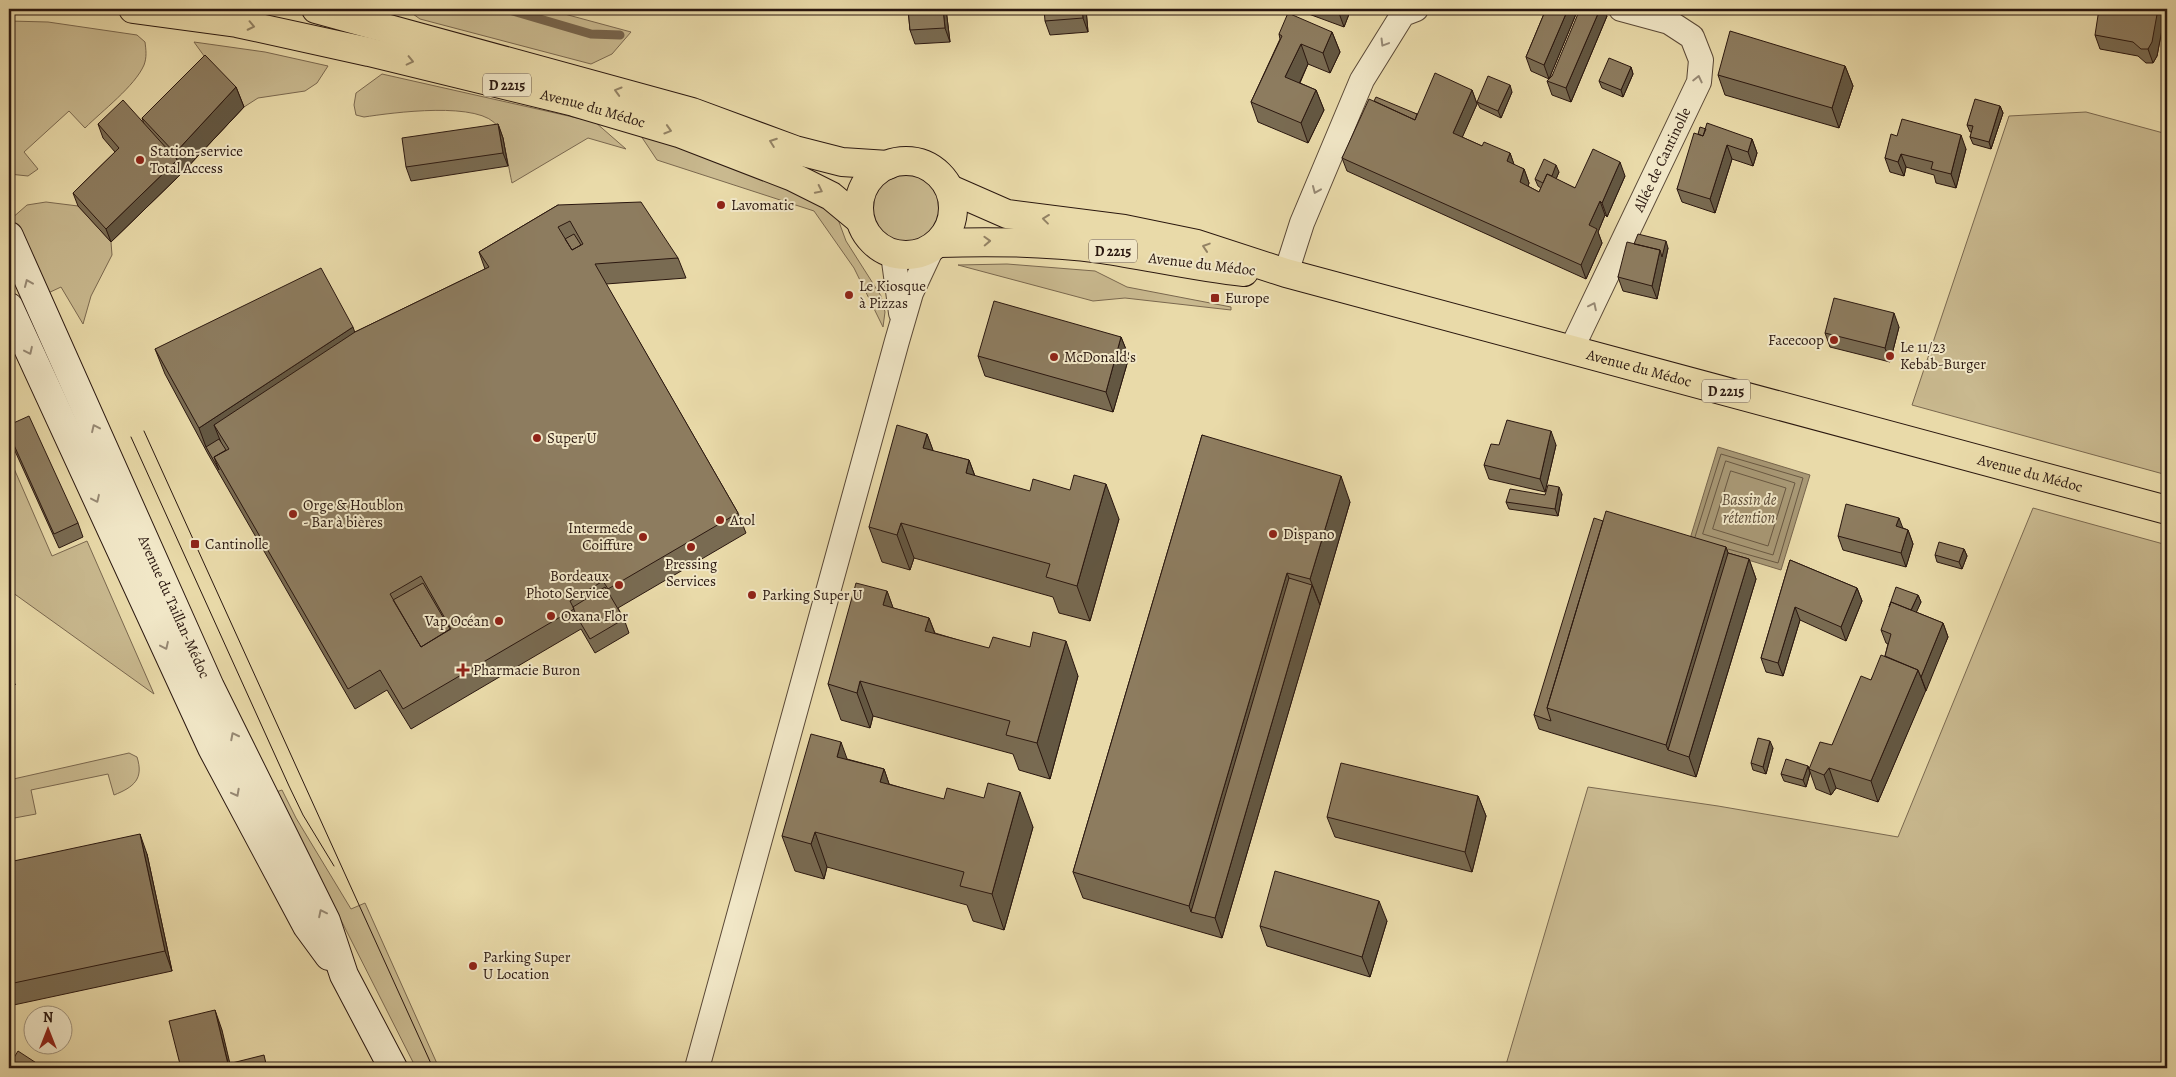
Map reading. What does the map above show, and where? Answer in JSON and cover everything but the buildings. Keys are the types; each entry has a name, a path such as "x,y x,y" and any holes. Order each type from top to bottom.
{"main road":[{"name":"Avenue du Médoc","path":"133,9 236,23 370,52 574,102 679,133 793,177 831,196 860,220"},
{"name":"Avenue du Médoc","path":"316,9 692,112 804,153 842,162 888,164"},
{"path":"913,161 929,166 941,176 950,189 954,204 953,218 948,232 935,246 906,256 893,254 878,247 867,235 860,220 861,193 867,181 888,164 913,161"},
{"name":"Avenue du Médoc","path":"950,189 1007,214 1124,229 1197,244 1286,273 2167,510"},
{"name":"Avenue du Médoc","path":"935,246 1006,240 1101,249 1226,270 1286,273"}],"street":[{"path":"1286,273 1302,224 1362,80 1402,14 1416,9"},
{"name":"Allée de Cantinolle","path":"1571,350 1698,82 1701,60 1692,37 1669,22 1621,9"},
{"name":"Avenue du Taillan-Médoc","path":"9,236 214,695 326,921 344,975"},
{"path":"697,1068 911,293 935,246"},
{"path":"893,254 901,309 900,332"},
{"name":"Avenue du Taillan-Médoc","path":"9,307 212,748 307,926 344,975 393,1068"}],"shaded area":[{"path":"406,9 546,9 631,32 612,54 591,64 420,19"},
{"path":"9,21 48,22 137,35 145,42 146,59 140,73 126,90 85,128 69,111 24,152 38,169 28,176 9,174"},
{"path":"194,42 265,52 328,66 317,83 305,91 258,98 244,107 213,75 207,60"},
{"path":"382,74 595,122 626,149 588,138 512,183 500,132 498,127 489,119 474,113 435,110 364,117 356,115 354,105 356,93"},
{"path":"2086,112 2167,134 2167,475 1912,405 2009,116"},
{"path":"639,133 766,179 831,211 839,222 846,241 881,296 885,312 883,327 854,268 814,211 657,160"},
{"path":"907,173 927,179 937,189 943,209 937,229 927,239 907,245 887,239 877,229 871,209 877,189 887,179"},
{"path":"46,202 78,206 111,242 112,255 91,296 83,324 61,287 46,294 11,219 27,205"},
{"path":"1007,264 1095,271 1127,287 1231,307 1231,310 1125,298 1093,301 958,265"},
{"path":"9,457 52,556 87,541 154,694 9,590"},
{"path":"2033,508 2167,545 2167,1068 1505,1068 1588,787 1718,806 1898,837"},
{"path":"129,753 137,757 139,771 136,781 127,789 114,795 108,774 31,790 36,814 9,819 9,780"},
{"path":"282,790 296,818 351,909 365,903 439,1068 416,1068 276,792"}],"water":[{"name":"Bassin de rétention","path":"1718,447 1810,475 1781,570 1689,542"}],"waterway":[{"path":"506,9 591,34 620,35"}],"tram line":[{"path":"144,431 433,1068"},
{"path":"131,437 289,786 303,815 334,866"}],"place":[{"name":"Station-service Total Access","path":"140,160"},
{"name":"Lavomatic","path":"721,205"},
{"name":"Le Kiosque à Pizzas","path":"849,295"},
{"name":"Europe","path":"1215,298"},
{"name":"Facecoop","path":"1834,340"},
{"name":"Le 11/23 Kebab-Burger","path":"1890,356"},
{"name":"McDonald's","path":"1054,357"},
{"name":"Super U","path":"537,438"},
{"name":"Orge & Houblon - Bar à bières","path":"293,514"},
{"name":"Atol","path":"720,520"},
{"name":"Dispano","path":"1273,534"},
{"name":"Intermede Coiffure","path":"643,537"},
{"name":"Cantinolle","path":"195,544"},
{"name":"Pressing Services","path":"691,547"},
{"name":"Bordeaux Photo Service","path":"619,585"},
{"name":"Parking Super U","path":"752,595"},
{"name":"Oxana Flor","path":"551,616"},
{"name":"Vap Océan","path":"499,621"},
{"name":"Pharmacie Buron","path":"463,670"},
{"name":"Parking Super U Location","path":"473,966"}]}
